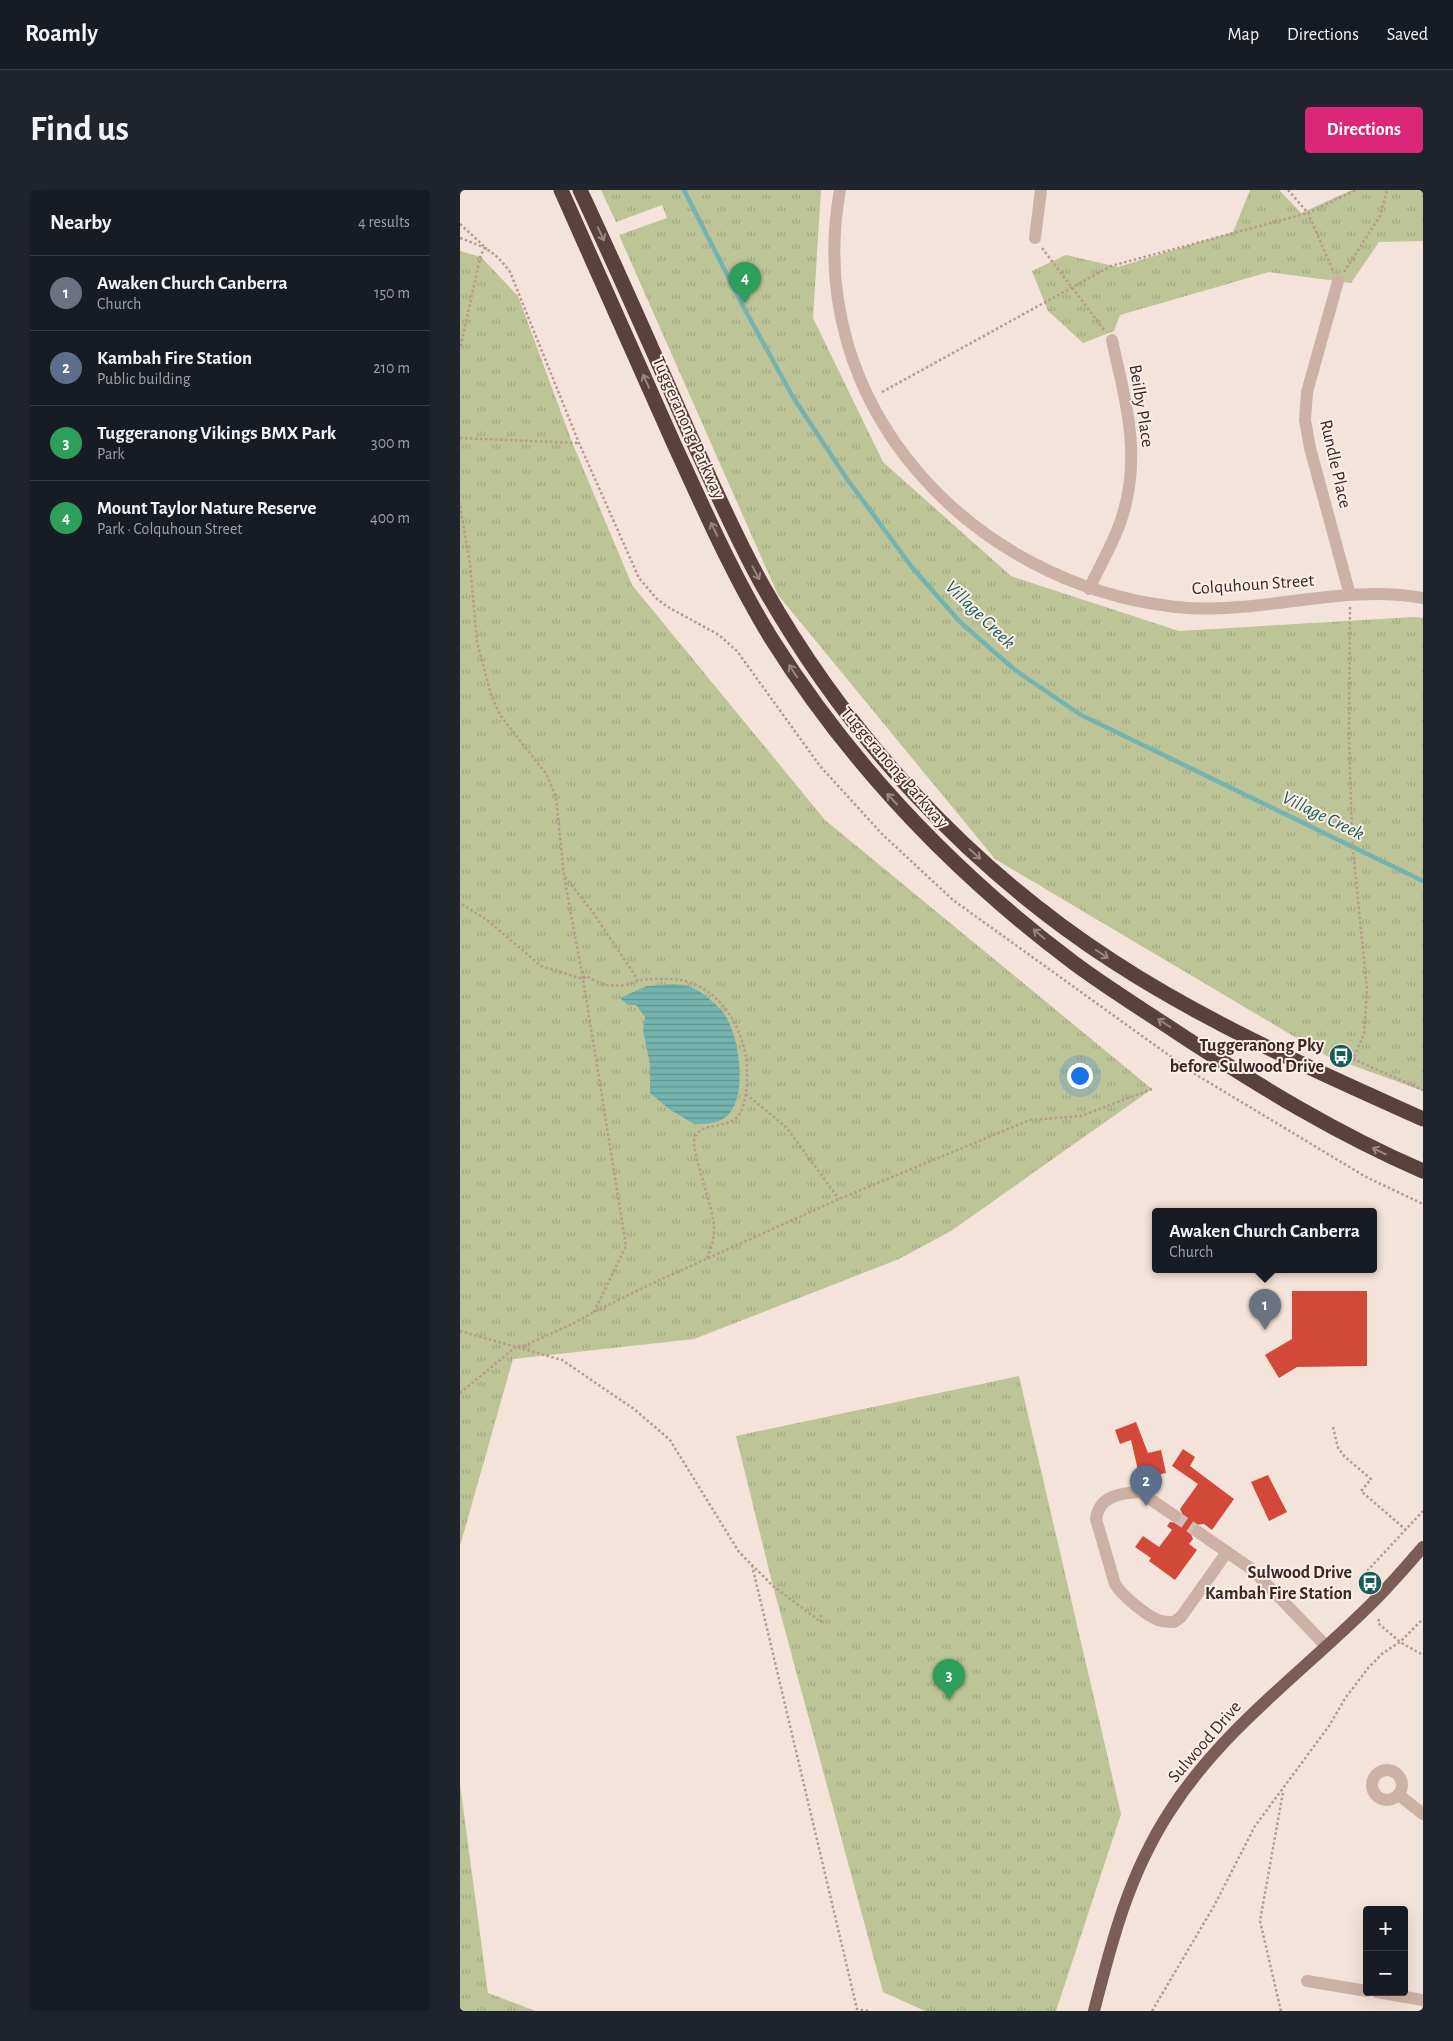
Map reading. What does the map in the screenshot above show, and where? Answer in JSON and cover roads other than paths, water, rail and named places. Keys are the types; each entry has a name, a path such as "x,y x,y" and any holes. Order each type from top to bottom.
{"highway":[{"name":"Tuggeranong Parkway","path":"561,190 704,509 737,577 770,636 819,711 877,782 926,835 982,887 1072,962 1120,996 1284,1101 1340,1132 1423,1171"},
{"name":"Tuggeranong Parkway","path":"580,190 720,499 764,588 840,705 870,745 916,798 1001,877 1070,933 1158,990 1277,1052 1423,1119"}],"main road":[{"name":"Sulwood Drive","path":"1094,2011 1114,1932 1126,1900 1149,1847 1170,1810 1207,1760 1242,1723 1381,1594 1423,1547"}],"street":[{"name":"Colquhoun Street","path":"840,190 834,252 837,296 846,340 862,384 893,441 920,476 951,507 986,535 1025,560 1089,589 1132,600 1198,608 1242,607 1350,595 1410,595 1423,598"},
{"path":"1035,238 1041,190"},
{"name":"Rundle Place","path":"1338,281 1307,392 1306,420 1310,448 1350,595"},
{"name":"Beilby Place","path":"1089,589 1120,523 1129,493 1132,461 1131,429 1112,340"},
{"path":"1175,1516 1140,1492 1111,1496 1097,1510 1096,1519 1119,1592 1153,1617 1165,1622 1174,1622 1181,1617 1227,1552"},
{"path":"1198,1532 1253,1570 1326,1646"},
{"path":"1400,1795 1423,1814"},
{"path":"1307,1981 1363,1990"},
{"path":"1400,1996 1423,2000"}],"water":[{"path":"673,984 693,988 711,1000 722,1011 734,1035 738,1051 740,1068 736,1100 730,1112 721,1120 708,1124 694,1124 669,1109 650,1093 650,1064 643,1030 645,1017 636,1005 628,1005 620,998 647,986"}],"waterway":[{"name":"Village Creek","path":"684,190 744,308 793,397 847,479 911,566 960,622 1015,670 1081,715 1423,881"}],"tunnel":[{"path":"1175,1516 1198,1532"}],"place":[{"name":"Mount Taylor Nature Reserve","path":"745,303"},
{"name":"Tuggeranong Pky before Sulwood Drive","path":"1341,1056"},
{"name":"Awaken Church Canberra","path":"1265,1330"},
{"name":"Kambah Fire Station","path":"1146,1506"},
{"name":"Sulwood Drive Kambah Fire Station","path":"1370,1583"},
{"name":"Tuggeranong Vikings BMX Park","path":"949,1700"}]}
